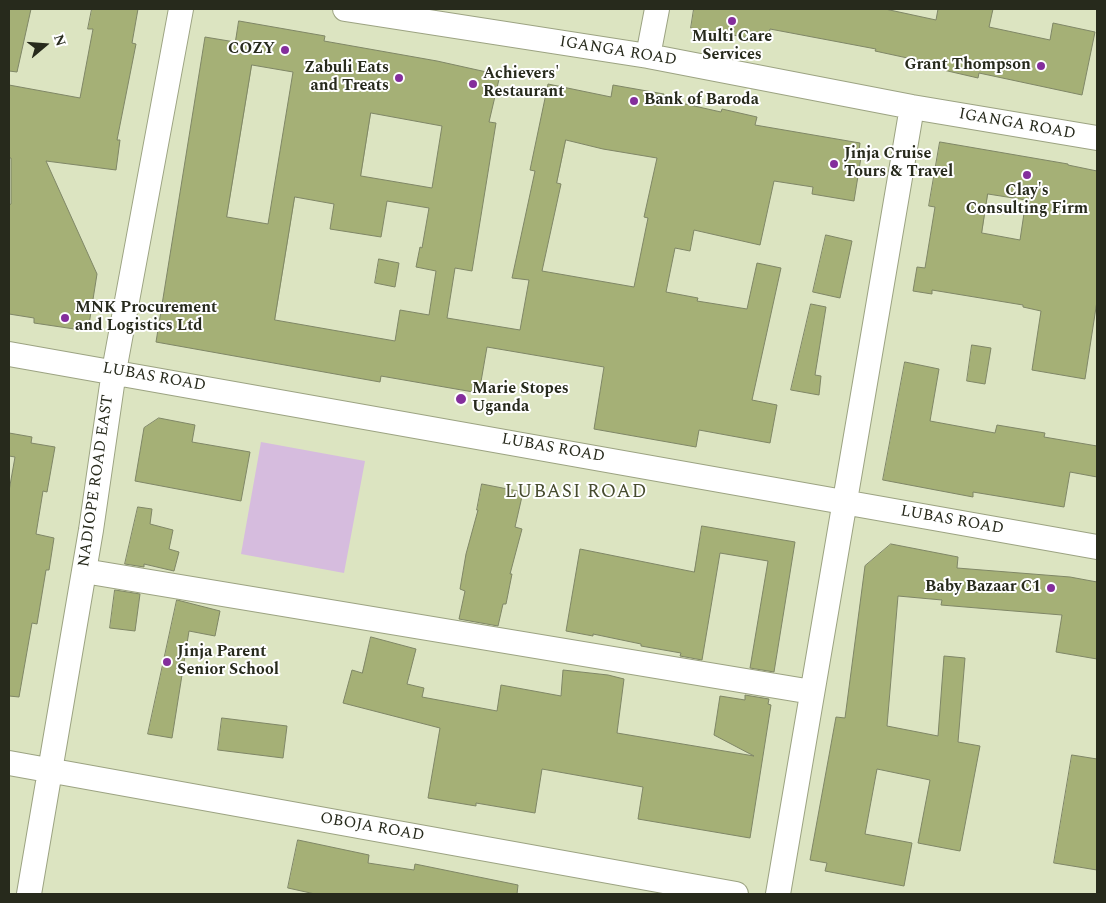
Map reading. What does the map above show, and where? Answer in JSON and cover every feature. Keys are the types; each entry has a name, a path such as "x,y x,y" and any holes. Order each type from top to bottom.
{"street":[{"name":"NADIOPE ROAD EAST","path":"29,894 84,571 114,371 181,9"},
{"name":"IGANGA ROAD","path":"345,9 648,56 912,107 1097,138"},
{"path":"648,56 657,9"},
{"path":"778,894 912,107"},
{"name":"LUBAS ROAD","path":"9,354 114,371 1097,547"},
{"path":"84,571 812,692"},
{"name":"OBOJA ROAD","path":"9,763 736,894"}],"shaded area":[{"path":"261,442 365,461 344,573 241,554"}],"building":[{"path":"9,9 31,9 17,72 9,71"},
{"path":"92,9 138,9 132,43 136,44 117,140 120,140 116,170 46,161 97,274 88,331 34,323 34,318 9,314 11,158 9,158 9,85 80,98 93,29 88,29"},
{"path":"694,9 885,9 936,20 938,9 993,9 989,27 1050,40 1053,23 1095,32 1082,95 979,73 978,78 926,66 926,62 875,51 876,49 770,29 768,41 691,28"},
{"path":"239,21 325,36 324,41 437,61 500,75 489,122 496,123 472,271 455,268 447,318 520,330 529,280 512,278 535,171 530,170 548,84 611,97 613,85 664,94 663,99 721,112 722,109 757,117 755,125 860,143 859,151 862,151 854,201 812,194 813,187 774,181 760,245 694,230 690,251 675,248 666,292 698,298 697,301 747,309 757,263 781,268 752,400 777,405 770,443 699,430 696,447 594,429 604,367 487,347 479,393 381,376 380,382 156,342 205,37 235,42","holes":["252,65 293,72 268,224 227,217","371,113 442,126 432,188 361,176","566,140 603,149 657,158 644,217 648,218 634,287 542,271 561,184 557,183","295,197 334,204 330,229 381,237 387,201 429,208 422,248 420,247 416,267 436,271 429,315 400,310 395,341 275,320"]},
{"path":"940,142 1068,164 1097,171 1097,301 1085,379 1032,370 1041,311 1023,307 1023,305 932,290 932,294 913,291 917,267 925,268 935,207 929,206","holes":["988,194 1026,200 1020,240 982,233"]},
{"path":"826,235 852,241 840,298 813,292"},
{"path":"379,259 399,263 395,287 375,283"},
{"path":"811,304 826,307 815,375 821,376 819,395 791,390"},
{"path":"972,345 991,348 985,384 967,381"},
{"path":"905,362 939,369 930,421 995,433 997,425 1045,433 1044,437 1097,446 1097,477 1070,472 1064,507 973,492 973,497 883,480"},
{"path":"159,418 195,425 192,442 250,452 241,501 135,481 144,428"},
{"path":"9,433 32,437 31,443 55,447 47,492 43,491 36,534 54,538 49,570 46,570 37,624 32,623 19,697 9,696 9,491 15,457 9,456"},
{"path":"482,484 523,492 515,527 522,529 510,574 512,574 506,604 503,604 498,626 459,619 465,591 460,589"},
{"path":"138,507 152,509 150,524 173,530 169,549 179,552 174,571 144,564 144,567 125,564"},
{"path":"702,526 795,542 774,672 750,668 768,561 720,553 702,660 680,656 681,653 641,646 641,644 593,634 593,636 566,631 580,549 694,572"},
{"path":"891,544 958,557 957,568 1070,577 1097,582 1097,659 1056,652 1062,615 941,605 942,600 898,596 887,726 938,736 944,656 965,658 958,742 980,746 960,851 918,843 930,780 877,769 865,834 912,843 904,886 825,871 827,863 810,860 836,717 845,718 865,566"},
{"path":"115,590 140,594 135,631 110,628"},
{"path":"177,600 220,611 215,636 189,631 172,738 148,734"},
{"path":"371,637 416,649 407,684 424,688 422,697 497,711 501,685 561,696 563,670 608,675 624,679 617,733 754,756 714,735 720,696 745,700 745,695 769,699 768,704 771,705 750,838 638,819 643,787 542,769 535,813 476,803 476,806 428,798 440,728 343,703 352,670 362,673"},
{"path":"222,718 287,726 283,758 218,750"},
{"path":"1072,755 1097,759 1097,870 1054,863"},
{"path":"298,840 369,855 368,863 414,870 415,864 518,885 517,894 315,894 288,888"}],"place":[{"name":"Multi Care Services","path":"732,21"},
{"name":"COZY","path":"285,50"},
{"name":"Grant Thompson","path":"1041,66"},
{"name":"Zabuli Eats and Treats","path":"399,78"},
{"name":"Achievers' Restaurant","path":"473,84"},
{"name":"Bank of Baroda","path":"634,101"},
{"name":"Jinja Cruise Tours & Travel","path":"834,164"},
{"name":"Clay's Consulting Firm","path":"1027,175"},
{"name":"MNK Procurement and Logistics Ltd","path":"65,318"},
{"name":"Marie Stopes Uganda","path":"461,399"},
{"name":"Baby Bazaar C1","path":"1051,588"},
{"name":"Jinja Parent Senior School","path":"167,662"}],"district":[{"name":"LUBASI ROAD","path":"576,493"}]}
